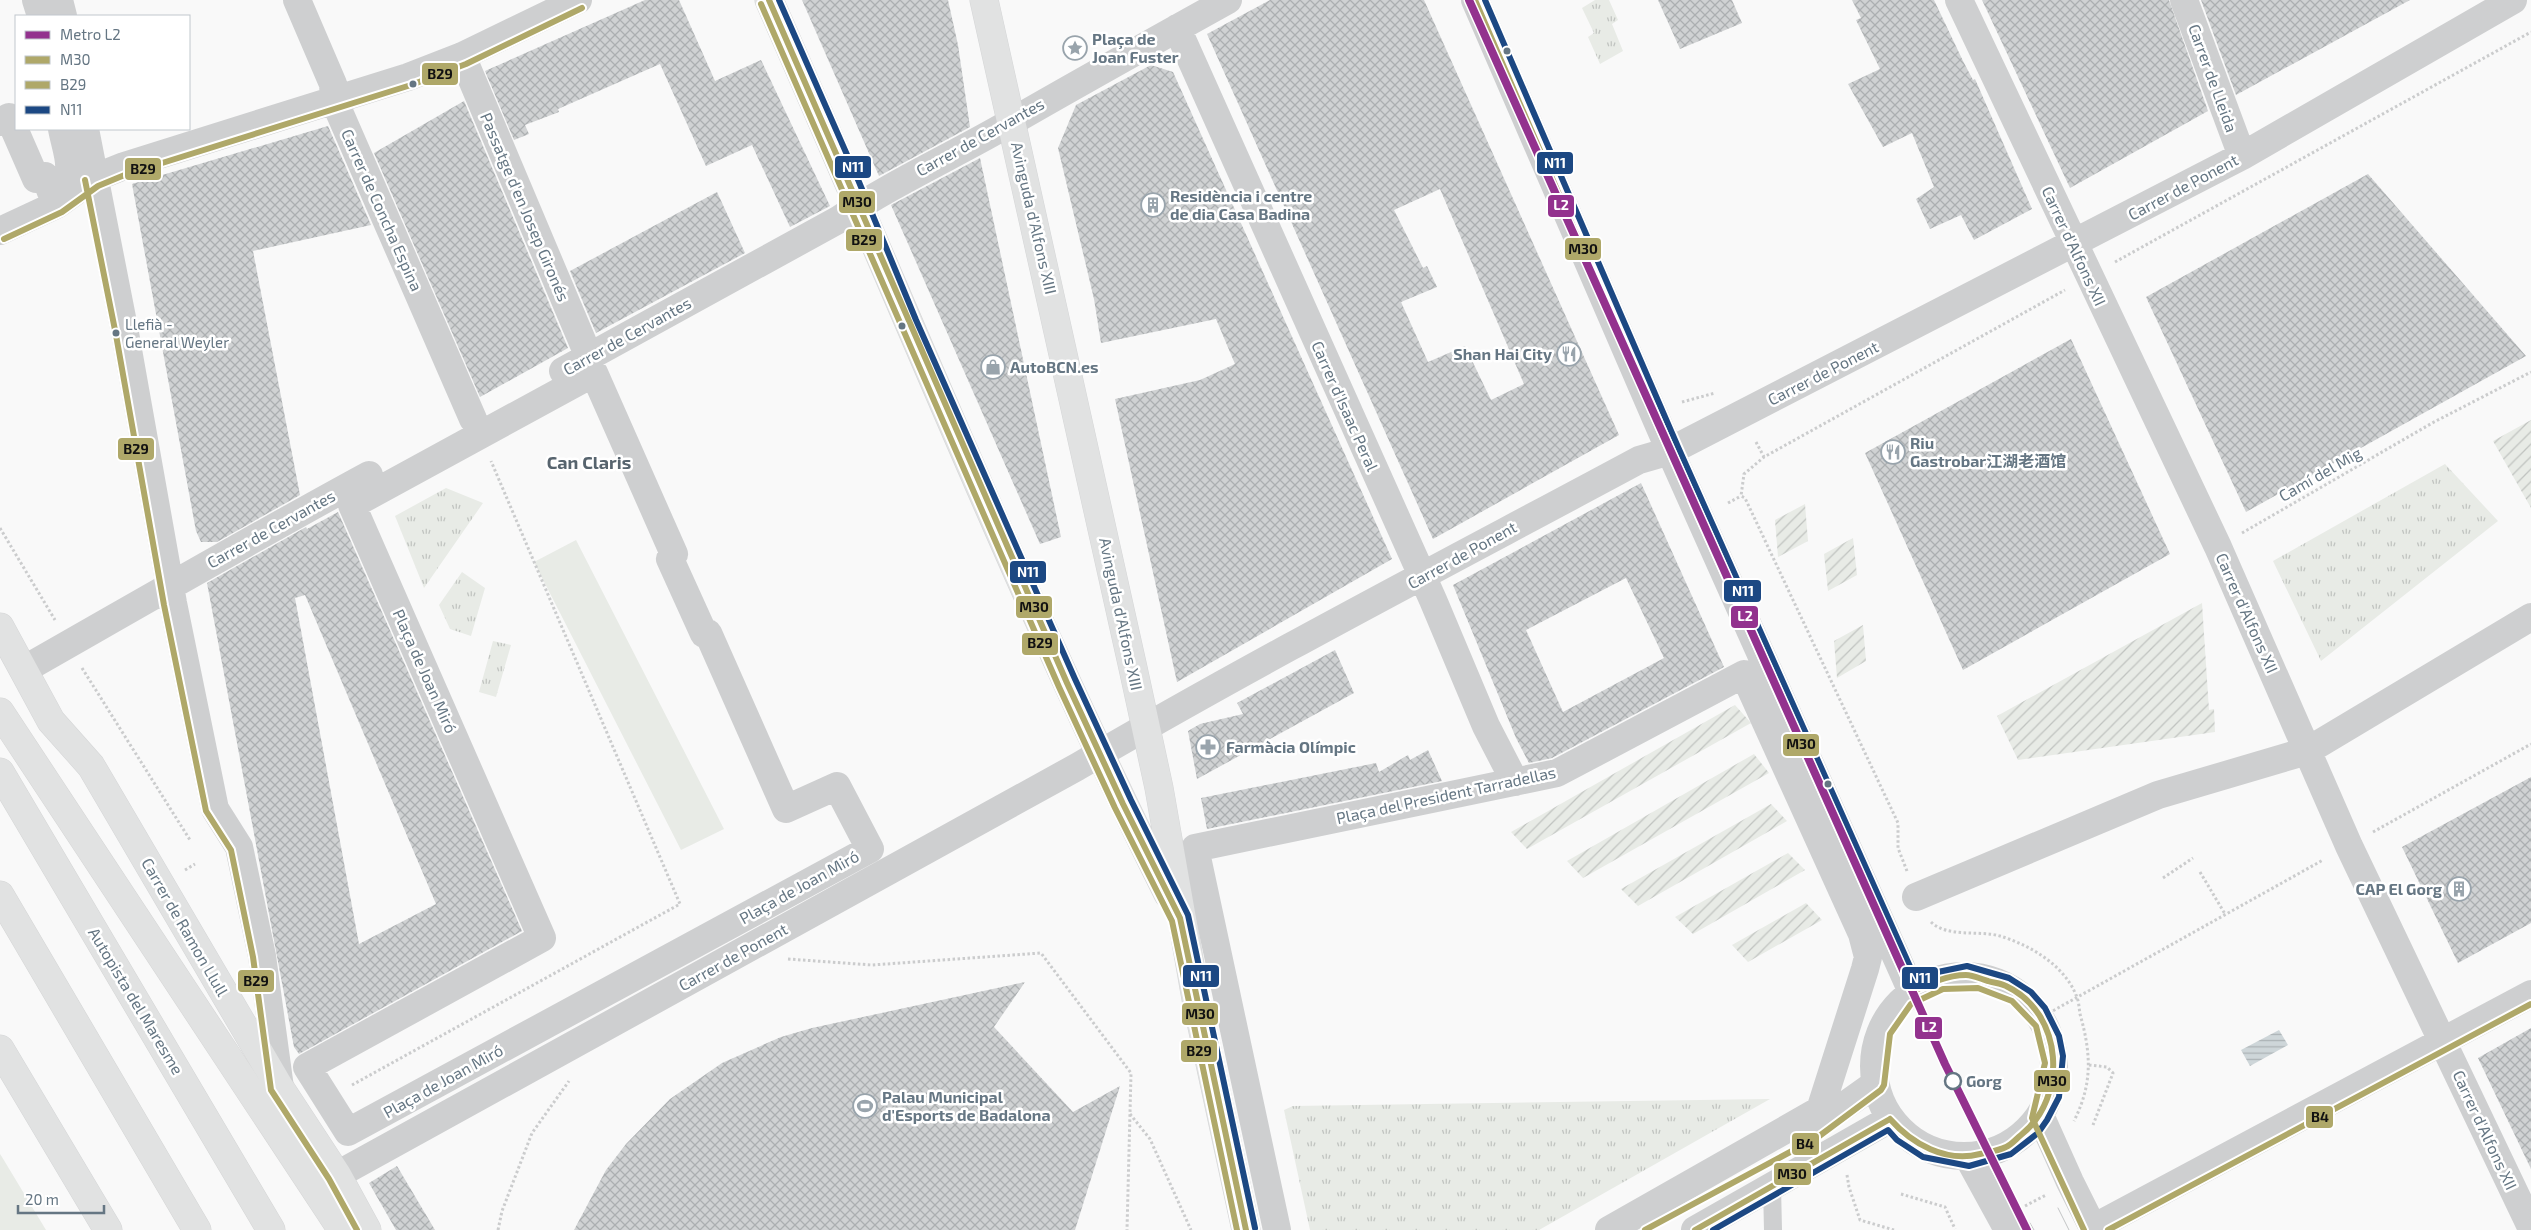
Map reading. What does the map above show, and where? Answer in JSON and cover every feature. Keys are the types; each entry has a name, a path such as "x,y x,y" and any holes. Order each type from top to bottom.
{"main road":[{"path":"769,0 912,332 1100,754 1180,918"},
{"name":"Avinguda d'Alfons XIII","path":"984,0 1012,122 1136,731 1159,788 1180,918 1246,1230"},
{"name":"Carrer de Ramon Llull","path":"0,627 25,669 51,720 91,766 280,1088 337,1175 367,1230"},
{"path":"0,712 342,1230"},
{"name":"Autopista del Maresme","path":"0,772 271,1230"},
{"path":"0,895 197,1230"},
{"path":"0,1049 108,1230"}],"street":[{"path":"36,0 41,15"},
{"path":"59,0 63,15"},
{"name":"Carrer de Concha Espina","path":"296,0 334,84 334,100 476,427"},
{"path":"0,231 58,204 94,178 124,166 408,77 462,56 578,0"},
{"name":"Carrer de Cervantes","path":"25,669 203,566 476,427 589,357 838,220 893,184 1012,122 1228,0"},
{"path":"1475,0 1670,451 1912,992"},
{"name":"Carrer d'Alfons XII","path":"1959,0 2218,547 2349,846 2531,1227"},
{"name":"Carrer de Lleida","path":"2184,0 2242,156"},
{"name":"Carrer de Ponent","path":"337,1175 1100,754 1136,731 1422,576 1639,460 1670,451 2242,156 2513,0"},
{"name":"Carrer d'Isaac Peral","path":"1177,28 1422,576 1486,726 1514,782"},
{"name":"Passatge d'en Josep Gironés","path":"462,56 589,357"},
{"path":"0,122 9,118 36,179 45,176 51,192 63,187 69,176 62,130"},
{"path":"85,130 125,333 170,586 215,809 239,847 262,956 280,1088"},
{"name":"Plaça de Joan Miró","path":"594,373 674,554 670,559 704,634 708,633 786,809 838,786 870,848 348,1132 307,1067 542,938 352,505 476,427 594,373"},
{"path":"1922,907 2158,795 2307,751 2531,617"},
{"name":"Plaça del President Tarradellas","path":"1277,1230 1195,848 1557,773 1744,674 1866,946 1868,956 1866,969 1820,1110 1609,1230"},
{"path":"1082,713 1095,724 1108,731 1136,731"},
{"path":"1966,975 2006,986 2025,999 2040,1018 2050,1038 2054,1056 2050,1095 2040,1115 2031,1127 2006,1147 1968,1157 1926,1149 1902,1133 1890,1119 1875,1084 1873,1067 1879,1036 1895,1008 1912,992 1931,982 1966,975"},
{"path":"2040,1115 2093,1229 2531,994"},
{"path":"1627,1230 1814,1129 1875,1084"},
{"path":"1695,1230 1890,1119"},
{"path":"1968,1157 2008,1230"}],"lane":[{"path":"1772,1186 1773,1230"}],"path":[{"path":"2123,258 2531,32"},
{"path":"1741,496 1744,474 1764,457 2051,298"},
{"name":"Camí del Mig","path":"2218,547 2434,422 2531,372"},
{"path":"327,1099 680,904 476,427"},
{"path":"1756,442 1764,457"},
{"path":"1728,503 1741,496"},
{"path":"1741,496 1745,498 1898,823 1898,848 1922,907 1932,923 1944,930 1990,934 2033,949 2054,966 2077,996 2086,1031 2089,1065 2086,1088 2070,1129"},
{"path":"0,528 60,628"},
{"path":"81,666 190,840"},
{"path":"2040,1018 2531,744"},
{"path":"2163,878 2193,858"},
{"path":"187,868 195,864"},
{"path":"2200,872 2225,914"},
{"path":"787,959 872,965 1042,953 1130,1073 1127,1230"},
{"path":"2089,1065 2107,1067 2113,1073 2093,1125"},
{"path":"498,1230 502,1211 532,1133 571,1078"},
{"path":"1130,1114 1150,1139 1190,1230"},
{"path":"1847,1171 1849,1187 1860,1220 1894,1230"},
{"path":"2023,1207 2049,1193"},
{"path":"1901,1194 1945,1207 1955,1229"}],"green space":[{"path":"1595,0 1609,0 1618,20 1612,24 1623,51 1600,64 1588,37 1594,33 1582,8"},
{"path":"2531,420 2531,508 2493,441"},
{"path":"2445,464 2498,521 2321,661 2273,561"},
{"path":"446,488 483,503 424,588 395,516"},
{"path":"1805,504 1808,541 1778,557 1775,520"},
{"path":"1853,538 1857,575 1828,591 1824,554"},
{"path":"576,540 724,829 681,850 534,562"},
{"path":"462,572 485,588 471,636 450,629 439,605"},
{"path":"2202,603 2209,710 2214,709 2215,732 2018,760 1997,716"},
{"path":"1863,625 1866,661 1837,678 1834,641"},
{"path":"493,641 511,645 496,697 479,692"},
{"path":"1735,705 1751,723 1527,849 1511,832"},
{"path":"1754,754 1769,773 1583,878 1567,861"},
{"path":"1771,804 1787,821 1638,906 1621,889"},
{"path":"1788,853 1805,870 1693,934 1675,917"},
{"path":"1806,903 1822,920 1748,962 1732,945"},
{"path":"1770,1099 1539,1230 1310,1230 1284,1110 1293,1106"},
{"path":"0,1154 2,1157 46,1230 0,1230"}],"shaded area":[{"path":"2279,1030 2288,1045 2250,1066 2241,1050"}],"building":[{"path":"645,0 679,0 715,81 761,60 830,206 790,227 752,145 706,166 660,64 558,109 559,112 525,125 529,134 514,140 485,71"},
{"path":"802,0 948,0 958,45 970,127 879,176"},
{"path":"1270,0 1424,0 1619,435 1433,539 1207,34","holes":["1440,189 1524,384 1491,400 1465,346 1428,362 1401,302 1437,287 1427,266 1423,268 1394,210"]},
{"path":"1658,0 1732,0 1742,23 1680,49"},
{"path":"1852,0 1934,0 1963,61 1973,80 1975,79 2032,209 1974,240 1961,215 1930,229 1916,199 1934,187 1912,133 1883,147 1848,84 1880,69 1856,20 1861,18"},
{"path":"1982,0 2169,0 2208,111 2070,188"},
{"path":"2201,0 2410,0 2236,95"},
{"path":"1151,65 1173,72 1392,559 1177,682 1115,399 1200,380 1235,364 1216,319 1101,343 1094,299 1058,148 1076,105"},
{"path":"464,101 568,348 480,397 374,153"},
{"path":"328,126 371,225 253,251 300,495 217,542 201,542 196,531 132,184"},
{"path":"980,158 1061,537 1040,544 891,205"},
{"path":"2368,174 2526,356 2246,512 2146,297"},
{"path":"717,192 745,253 596,333 570,271"},
{"path":"2071,339 2170,554 1963,670 1865,453"},
{"path":"1641,483 1724,667 1552,758 1529,763 1516,738 1453,585","holes":["1626,578 1664,658 1563,712 1526,630"]},
{"path":"338,512 522,931 299,1054 294,1047 207,583 306,527 307,529","holes":["305,595 436,904 359,944 295,598"]},
{"path":"1335,650 1354,693 1197,779 1188,731 1200,724 1243,714 1237,703"},
{"path":"1428,750 1442,781 1207,829 1201,798 1376,763 1379,772 1408,755 1410,760"},
{"path":"2531,777 2531,923 2458,963 2402,847"},
{"name":"Palau Municipal d'Esports de Badalona","path":"1025,982 994,1027 1073,1112 1120,1086 1075,1230 574,1230 606,1170 626,1144 670,1099 722,1063 781,1037 812,1028"},
{"path":"2531,1028 2531,1169 2478,1058"},
{"path":"397,1166 435,1230 396,1230 369,1183"}],"tram line":[{"path":"2058,1208 2069,1230"},
{"path":"2030,1223 2034,1230"}],"metro line":[{"name":"L2","path":"1469,0 1945,1064 2027,1230"}],"transit line":[{"name":"M30","path":"769,0 1067,683 1123,804 1180,918 1246,1230"},
{"name":"N11","path":"779,0 859,182 916,320 1075,679 1131,800 1188,915 1255,1228"},
{"name":"M30","path":"1475,0 1670,451 1912,992"},
{"name":"N11","path":"1485,0 1678,447 1916,980 1928,974 1967,966 2009,978 2031,992 2045,1008 2059,1036 2063,1056 2059,1097 2047,1120 2038,1133 2011,1154 1969,1166 1923,1157 1897,1140 1888,1130 1713,1230"},
{"name":"B29","path":"761,4 1059,687 1115,808 1172,921 1237,1230"},
{"name":"B29","path":"4,239 62,212 98,186 127,174 411,85 466,64 582,8"},
{"name":"B29","path":"85,180 116,335 164,605 206,811 231,850 253,957 271,1090 329,1179 357,1230"},
{"name":"M30","path":"1890,1119 1919,1143 1942,1153 1967,1156 1996,1150 2012,1143 2036,1119 2047,1100 2052,1079 2053,1057 2049,1035 2039,1015 2025,999 2006,986 1971,976 1959,975 1938,981 1912,992"},
{"name":"B4","path":"1645,1230 1818,1137 1881,1090 1884,1085 1890,1034 1911,1004 1943,989 1978,988 2012,1001 2036,1026 2045,1063 2032,1118 2084,1230"},
{"name":"B4","path":"2108,1230 2531,1004"},
{"name":"M30","path":"1695,1230 1890,1119"}],"place":[{"name":"Plaça de Joan Fuster","path":"1075,48"},
{"name":"Residència i centre de dia Casa Badina","path":"1153,205"},
{"name":"Llefià - General Weyler","path":"116,333"},
{"name":"Shan Hai City","path":"1569,354"},
{"name":"AutoBCN.es","path":"993,367"},
{"name":"Riu Gastrobar江湖老酒馆","path":"1893,452"},
{"name":"Farmàcia Olímpic","path":"1208,747"},
{"name":"CAP El Gorg","path":"2459,889"},
{"name":"Gorg","path":"1953,1081"},
{"name":"Palau Municipal d'Esports de Badalona","path":"865,1106"}],"district":[{"name":"Can Claris","path":"589,463"}]}
